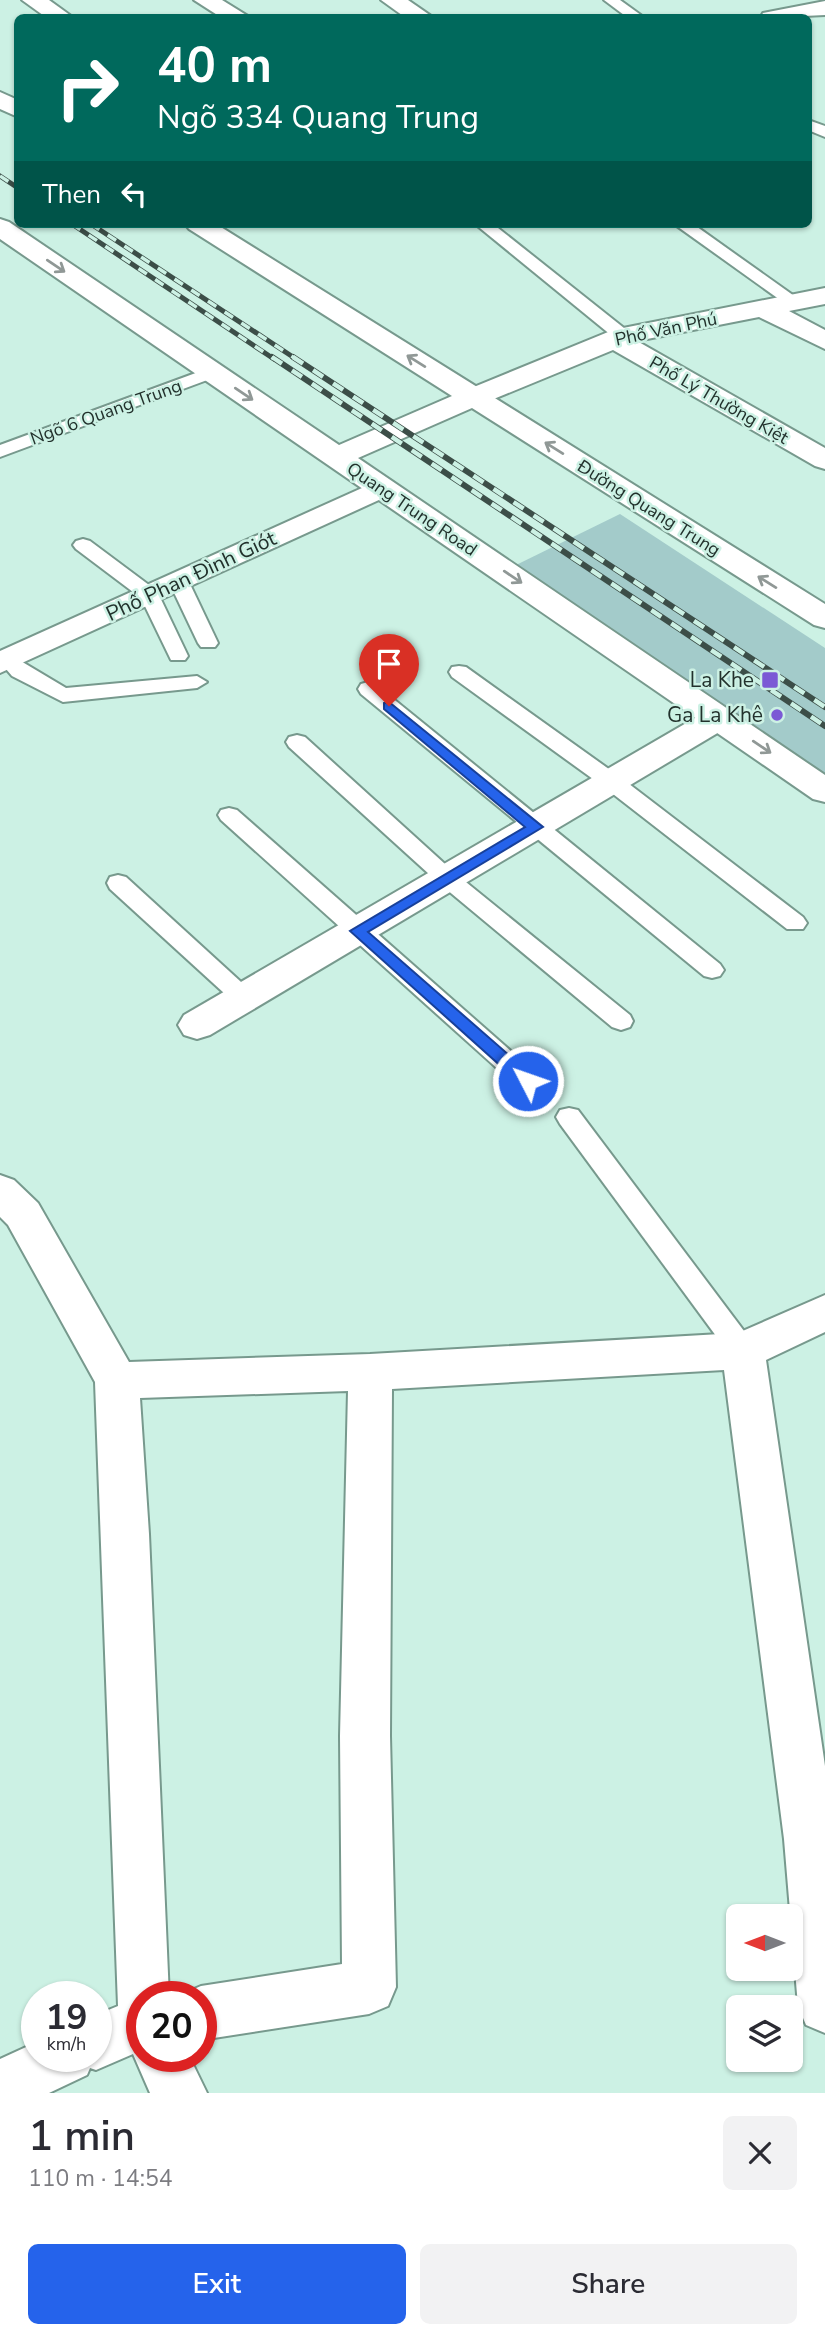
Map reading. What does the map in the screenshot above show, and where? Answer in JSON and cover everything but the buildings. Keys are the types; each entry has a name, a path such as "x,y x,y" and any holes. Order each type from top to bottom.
{"main road":[{"path":"33,0 56,14"},
{"path":"205,0 232,14"},
{"path":"392,0 416,14"},
{"path":"793,14 825,8"},
{"name":"Quang Trung Road","path":"0,227 825,790"},
{"path":"204,228 474,397"},
{"name":"Phố Văn Phú","path":"337,457 618,337 825,296"},
{"path":"764,309 825,341"},
{"name":"Phố Lý Thường Kiệt","path":"618,337 825,460"},
{"name":"Đường Quang Trung","path":"474,397 825,618"},
{"name":"Phố Phan Đình Giót","path":"3,662 382,488"},
{"path":"197,1026 719,718"},
{"path":"0,1191 23,1214 117,1381 126,1534 141,1981"},
{"path":"117,1381 370,1372 743,1351 825,1312"},
{"path":"743,1351 817,1839 825,2006"},
{"path":"217,2011 369,1987 365,1735 370,1372"},
{"path":"0,2087 33,2072"},
{"path":"168,2072 179,2093"}],"lane":[{"path":"611,0 632,14"},
{"path":"488,228 618,337"},
{"path":"688,228 796,303"},
{"name":"Ngõ 6 Quang Trung","path":"0,451 212,372"},
{"path":"83,545 150,595 178,656"},
{"path":"179,582 208,643"},
{"path":"3,662 62,695 197,682"},
{"path":"459,672 612,782 794,923"},
{"path":"368,689 712,970"},
{"path":"297,742 448,878 621,1021"},
{"path":"229,816 528,1081"},
{"path":"118,883 244,998"},
{"path":"569,1116 743,1351"}],"railway":[{"path":"0,176 14,185"},
{"path":"78,228 274,359"},
{"path":"97,228 296,359"},
{"path":"272,357 825,726"},
{"path":"293,357 825,707"}],"place":[{"name":"La Khe","path":"770,680"},
{"name":"Ga La Khê","path":"777,715"}],"route":[{"path":"389,706 535,827 358,931 528,1081"}]}
